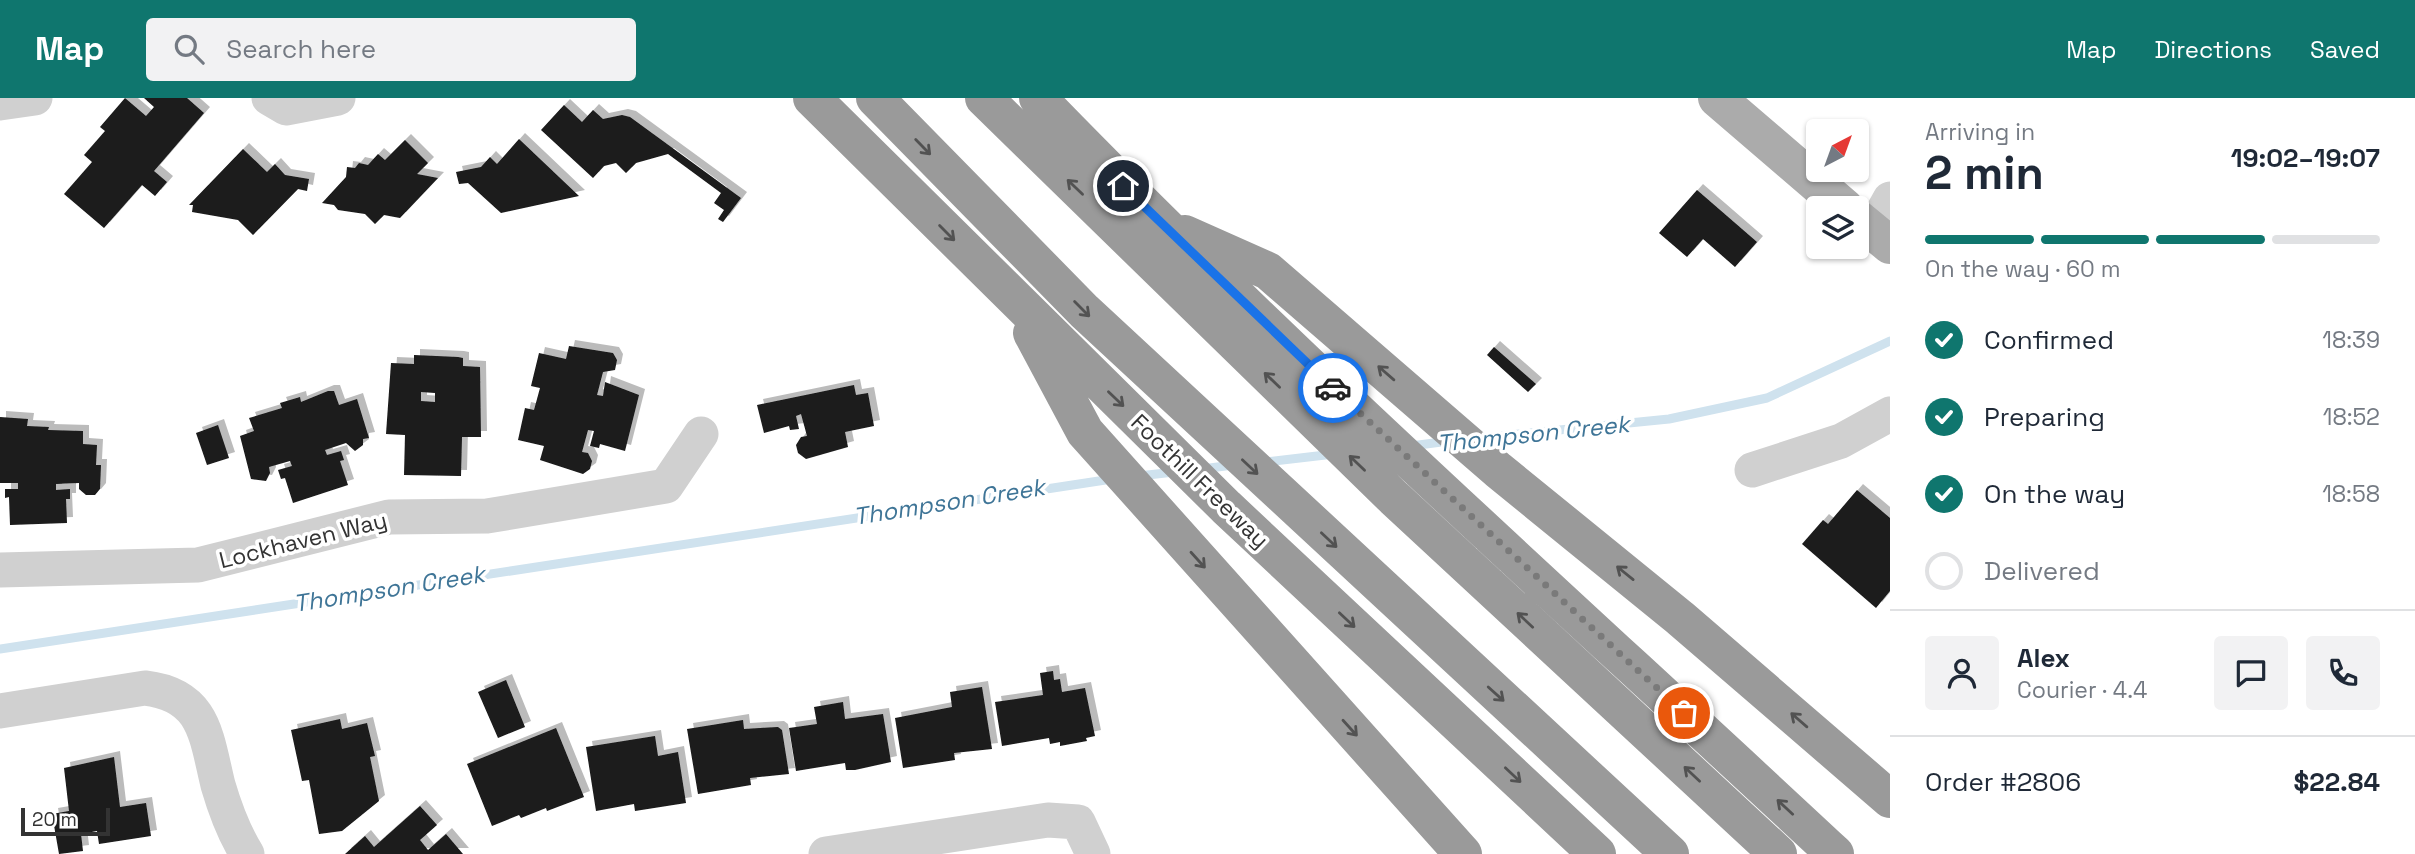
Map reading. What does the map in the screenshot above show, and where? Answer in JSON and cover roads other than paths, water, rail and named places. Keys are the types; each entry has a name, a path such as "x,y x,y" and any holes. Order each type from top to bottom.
{"highway":[{"name":"Foothill Freeway","path":"812,98 1226,506 1597,854"},
{"path":"875,98 1084,311 1670,854"},
{"path":"985,98 1394,498 1778,854"},
{"path":"1038,98 1157,221 1373,426 1835,854"},
{"path":"1157,221 1268,271 1498,470 1680,618 1890,799"},
{"path":"1015,301 1085,432 1463,854"}],"main road":[{"path":"1717,98 1871,220"}],"street":[{"path":"0,103 35,98"},
{"path":"269,98 286,108 338,98"},
{"path":"1752,470 1841,441 1890,414"},
{"name":"Lockhaven Way","path":"0,570 198,565 389,517 487,516 666,486 701,434"},
{"path":"0,711 145,688 164,690 180,698 194,711 204,727 219,788 237,837 247,854"},
{"path":"826,854 1048,820 1079,822 1093,854"}],"waterway":[{"name":"Thompson Creek","path":"1480,438 1669,419 1767,398 1890,341"},
{"name":"Thompson Creek","path":"1411,446 1449,441"},
{"name":"Thompson Creek","path":"1265,462 1334,454"},
{"name":"Thompson Creek","path":"1202,469 1233,465"},
{"name":"Thompson Creek","path":"1139,476 1174,472"},
{"name":"Thompson Creek","path":"0,649 1112,479"}]}
